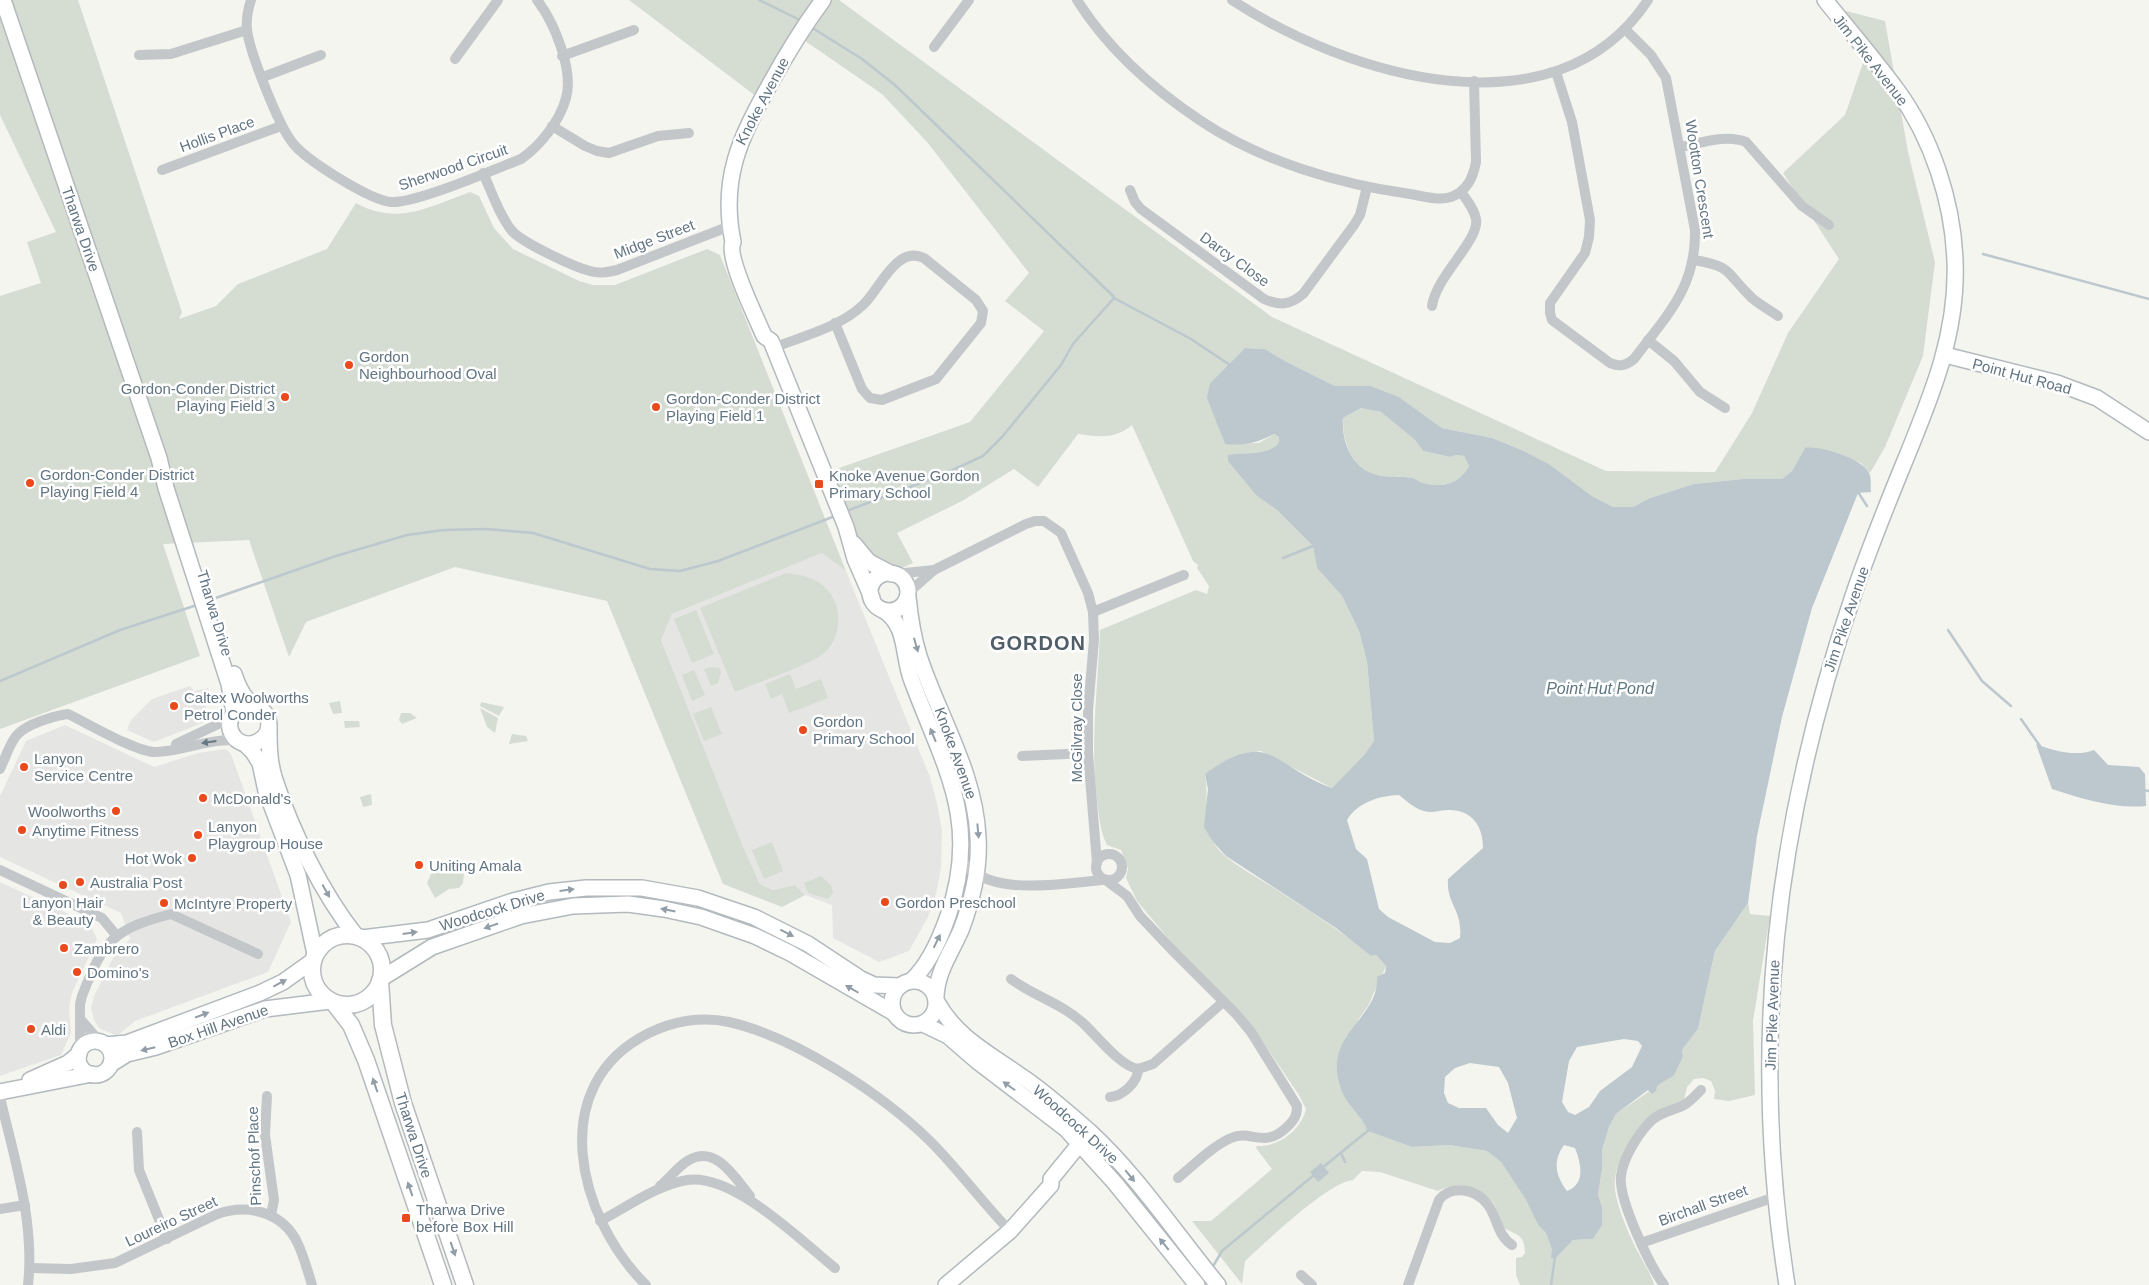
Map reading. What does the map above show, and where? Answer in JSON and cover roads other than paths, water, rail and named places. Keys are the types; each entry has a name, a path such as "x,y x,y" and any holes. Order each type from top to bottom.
{"main road":[{"path":"344,934 359,937 372,945 379,956 381,979 373,994 362,1002 349,1005 332,1002 314,985 313,958 322,944 332,938 344,934"},
{"name":"Tharwa Drive","path":"381,979 383,1024 389,1052 403,1103 465,1285"},
{"name":"Tharwa Drive","path":"332,1002 356,1034 443,1285"}],"street":[{"name":"Tharwa Drive","path":"3,0 159,458 172,486 229,684 232,716"},
{"name":"Sherwood Circuit","path":"251,0 247,30 281,126 292,143 307,156 364,193 392,202 413,198 521,159 532,152 552,126 567,98 568,84 562,56 548,15 537,0"},
{"path":"455,59 498,0"},
{"name":"Knoke Avenue","path":"823,0 796,38 745,129 736,152 729,189 730,226 733,242 738,249 771,333 772,345 848,534 854,559 872,598"},
{"path":"934,47 969,0"},
{"path":"1077,0 1103,34 1136,70 1172,101 1202,122 1269,156 1308,171 1367,187 1438,198 1450,197 1461,192 1469,184 1474,174 1476,162 1474,81"},
{"path":"1232,0 1263,20 1298,38 1355,61 1414,75 1474,81 1519,80 1556,72 1590,57 1610,44 1625,29 1648,0"},
{"name":"Jim Pike Avenue","path":"1787,1285 1775,1197 1770,1084 1773,963 1785,866 1803,769 1822,693 1854,593 1934,390 1945,355 1954,311 1956,262 1950,214 1936,165 1916,120 1898,92 1825,0"},
{"name":"Wootton Crescent","path":"1556,72 1572,122 1590,220 1589,237 1585,253 1550,303 1550,315 1569,333 1610,363 1618,366 1626,365 1634,360 1684,289 1694,260 1695,230 1666,78 1651,55 1625,29"},
{"path":"139,55 171,54 247,30"},
{"path":"562,56 634,30"},
{"path":"263,77 321,54"},
{"name":"Hollis Place","path":"162,170 281,126"},
{"path":"552,126 597,152 609,153 658,136 689,133"},
{"path":"1680,147 1727,138 1736,138 1746,142 1802,206 1829,225"},
{"name":"Midge Street","path":"483,173 506,222 514,233 530,244 590,272 604,273 617,270 730,226"},
{"name":"Darcy Close","path":"1130,190 1135,202 1141,208 1264,299 1274,304 1285,304 1295,301 1303,294 1354,225 1360,215 1367,187"},
{"path":"1432,306 1439,283 1475,234 1476,218 1461,192"},
{"path":"772,345 835,323 852,315 864,305 899,261 907,255 918,255 924,258 976,300 983,311 981,323 936,379 882,400 870,398 862,389 835,323"},
{"path":"1694,260 1721,266 1729,271 1752,298 1778,316"},
{"path":"1648,340 1674,361 1700,392 1725,408"},
{"name":"Point Hut Road","path":"1945,355 2057,383 2097,398 2149,432"},
{"name":"McGilvray Close","path":"908,595 934,570 1026,524 1044,521 1053,526 1064,538 1088,593 1093,612 1094,640 1088,710 1088,753 1096,832 1096,865"},
{"name":"Knoke Avenue","path":"848,534 869,562 893,574"},
{"name":"McGilvray Close","path":"893,574 934,570"},
{"path":"885,574 893,574 906,583 908,595 901,607 895,610 883,610 872,598 870,592 875,580 885,574"},
{"path":"1093,612 1184,575"},
{"name":"Knoke Avenue","path":"908,595 913,633 920,658 966,772 973,798 978,837 976,875 970,904 960,931 938,977 936,999"},
{"name":"Knoke Avenue","path":"883,610 897,622 901,631 911,678 953,784 961,820 961,859 957,886 941,934 927,962 905,984"},
{"name":"Tharwa Drive","path":"213,624 240,691 247,700 256,706"},
{"path":"165,750 232,716 244,706 256,706 266,714 274,778 289,816 327,893 359,937"},
{"path":"0,769 16,735 22,728 59,714 68,714 145,750 155,752 205,743 258,742 267,733 269,726"},
{"path":"232,716 231,731 253,752 260,763 266,791 298,875 313,958"},
{"path":"1022,756 1088,753"},
{"name":"McGilvray Close","path":"1096,832 1110,854"},
{"path":"1076,882 1096,865 1103,855 1110,854 1121,861 1127,896"},
{"path":"961,859 976,875 989,880 1037,886 1118,878 1122,872"},
{"path":"1096,865 1098,874 1127,896 1147,923 1250,1032 1294,1098 1297,1114 1284,1130 1274,1137 1261,1139 1242,1136 1223,1142 1178,1178"},
{"path":"0,870 102,918 116,935"},
{"path":"957,886 964,880 976,875"},
{"name":"Woodcock Drive","path":"359,937 428,930 513,901 549,892 586,888 642,888 680,894 742,912 790,934 861,979 874,985 905,984"},
{"name":"Woodcock Drive","path":"381,979 409,959 440,944 521,916 556,908 591,904 628,904 664,909 737,928 790,953 894,1014"},
{"path":"92,1074 81,1067 82,1021 80,1004 89,978 107,945 116,935 145,922 171,914 258,954"},
{"name":"Box Hill Avenue","path":"103,1043 127,1043 260,993 283,982 313,958"},
{"path":"1010,979 1025,990 1046,997 1065,1008 1125,1063 1138,1069 1153,1064 1223,1002"},
{"path":"923,983 929,986 936,999 933,1015 923,1024 917,1026 904,1023 894,1014 892,1002 905,984 923,983"},
{"name":"Woodcock Drive","path":"936,999 944,1016 967,1040 1023,1077 1088,1141 1196,1284"},
{"name":"Box Hill Avenue","path":"111,1064 127,1054 156,1047 266,1009 332,1002"},
{"path":"646,1285 620,1256 600,1221 583,1166 581,1141 588,1104 596,1085 615,1059 641,1037 661,1027 682,1022 704,1019 727,1021 767,1034 818,1060 871,1093 901,1114 929,1140 1010,1231"},
{"path":"2,1093 103,1073 111,1064 110,1050 82,1021"},
{"name":"Woodcock Drive","path":"923,1024 948,1036 977,1061 1037,1105 1119,1161 1218,1285"},
{"path":"2,1093 68,1063 89,1042 103,1043"},
{"path":"1110,1097 1119,1094 1136,1080 1138,1069"},
{"path":"1664,1285 1641,1243 1622,1189 1621,1176 1624,1164 1650,1121 1661,1113 1686,1105 1701,1090"},
{"path":"2,1093 25,1205 30,1268 28,1285"},
{"name":"Pinschof Place","path":"267,1096 265,1135 274,1200 271,1215"},
{"path":"137,1132 139,1170 167,1239"},
{"path":"946,1285 1010,1231 1051,1185 1057,1183 1088,1141"},
{"path":"636,1202 661,1185 688,1160 697,1156 707,1156 726,1166 754,1201 770,1216"},
{"path":"600,1221 670,1185 686,1180 712,1181 737,1191 835,1268"},
{"path":"1408,1285 1438,1200 1445,1192 1454,1189 1461,1190 1485,1201 1498,1229 1505,1240 1512,1245"},
{"name":"Birchall Street","path":"1641,1243 1775,1197"},
{"path":"0,1209 25,1205"},
{"name":"Loureiro Street","path":"30,1268 94,1268 115,1263 228,1210 256,1210 271,1215 287,1228 296,1239 312,1285"},
{"path":"1301,1275 1312,1285"}],"water":[{"name":"Point Hut Pond","path":"1245,348 1265,349 1335,386 1371,386 1399,397 1442,428 1492,438 1524,451 1549,464 1592,496 1613,507 1633,507 1650,498 1694,484 1743,479 1782,479 1792,471 1805,448 1830,451 1850,458 1865,468 1870,475 1871,492 1858,493 1812,608 1782,717 1757,836 1748,903 1715,951 1698,1029 1682,1050 1683,1056 1674,1075 1657,1086 1656,1091 1652,1094 1648,1090 1616,1114 1609,1127 1602,1150 1602,1169 1598,1195 1602,1207 1602,1225 1593,1239 1573,1240 1555,1259 1551,1258 1552,1250 1546,1233 1538,1225 1526,1200 1501,1162 1487,1151 1449,1145 1412,1147 1368,1131 1343,1095 1337,1070 1339,1054 1344,1040 1370,1004 1375,992 1377,977 1385,973 1386,966 1376,955 1371,956 1336,928 1226,856 1213,842 1204,827 1208,789 1205,774 1227,760 1245,753 1259,752 1272,755 1313,780 1332,788 1364,755 1374,741 1367,662 1359,631 1342,596 1317,568 1313,546 1277,510 1257,496 1228,461 1228,455 1270,450 1279,442 1279,437 1274,434 1250,443 1238,445 1225,444 1207,398 1210,383","holes":["1361,408 1381,412 1415,440 1423,451 1450,457 1456,455 1464,456 1469,466 1455,481 1444,485 1422,483 1413,478 1382,476 1372,473 1363,469 1351,455 1344,437 1343,418","1399,795 1413,806 1425,811 1449,810 1464,813 1470,816 1479,827 1483,848 1448,879 1449,895 1457,914 1460,928 1460,938 1450,943 1435,942 1388,917 1379,909 1367,859 1356,849 1347,820 1363,804","1624,1039 1638,1041 1642,1046 1632,1067 1600,1091 1589,1107 1575,1115 1568,1112 1562,1102 1569,1061 1577,1047","1470,1063 1499,1067 1508,1083 1517,1118 1508,1133 1498,1125 1486,1108 1459,1108 1448,1103 1444,1093 1445,1077 1455,1068","1564,1145 1575,1148 1579,1160 1579,1178 1573,1188 1567,1191 1558,1174 1558,1157"]},
{"path":"2036,744 2057,751 2072,753 2094,750 2108,765 2139,767 2145,774 2146,806 2110,805 2052,789"},
{"path":"1321,1163 1329,1173 1318,1182 1310,1172"}],"waterway":[{"path":"759,0 802,21"},
{"path":"811,27 862,59 896,86 1114,297"},
{"path":"1983,254 2149,299"},
{"path":"844,512 944,474 983,456 1002,437 1061,365 1073,344 1114,298 1191,339 1230,365"},
{"path":"1858,492 1867,506"},
{"path":"207,601 336,556 407,535 444,530 486,529 533,533 650,569 680,571 718,561 835,516"},
{"path":"1283,558 1313,546"},
{"path":"0,681 120,630 197,605"},
{"path":"1948,630 1982,681 2011,706"},
{"path":"2021,719 2040,746"},
{"path":"2143,790 2149,791"},
{"path":"1322,1168 1370,1129"},
{"path":"1341,1153 1345,1162"},
{"path":"1212,1268 1222,1251 1314,1175"},
{"path":"1551,1285 1555,1257"}],"place":[{"name":"Gordon Neighbourhood Oval","path":"349,365"},
{"name":"Gordon-Conder District Playing Field 3","path":"285,397"},
{"name":"Gordon-Conder District Playing Field 1","path":"656,407"},
{"name":"Gordon-Conder District Playing Field 4","path":"30,483"},
{"name":"Knoke Avenue Gordon Primary School","path":"819,484"},
{"name":"Caltex Woolworths Petrol Conder","path":"174,706"},
{"name":"Gordon Primary School","path":"803,730"},
{"name":"Lanyon Service Centre","path":"24,767"},
{"name":"McDonald's","path":"203,798"},
{"name":"Woolworths","path":"116,811"},
{"name":"Anytime Fitness","path":"22,830"},
{"name":"Lanyon Playgroup House","path":"198,835"},
{"name":"Hot Wok","path":"192,858"},
{"name":"Uniting Amala","path":"419,865"},
{"name":"Australia Post","path":"80,882"},
{"name":"Lanyon Hair & Beauty","path":"63,885"},
{"name":"Gordon Preschool","path":"885,902"},
{"name":"McIntyre Property","path":"164,903"},
{"name":"Zambrero","path":"64,948"},
{"name":"Domino's","path":"77,972"},
{"name":"Aldi","path":"31,1029"},
{"name":"Tharwa Drive before Box Hill","path":"406,1218"}],"district":[{"name":"GORDON","path":"1038,643"}]}
